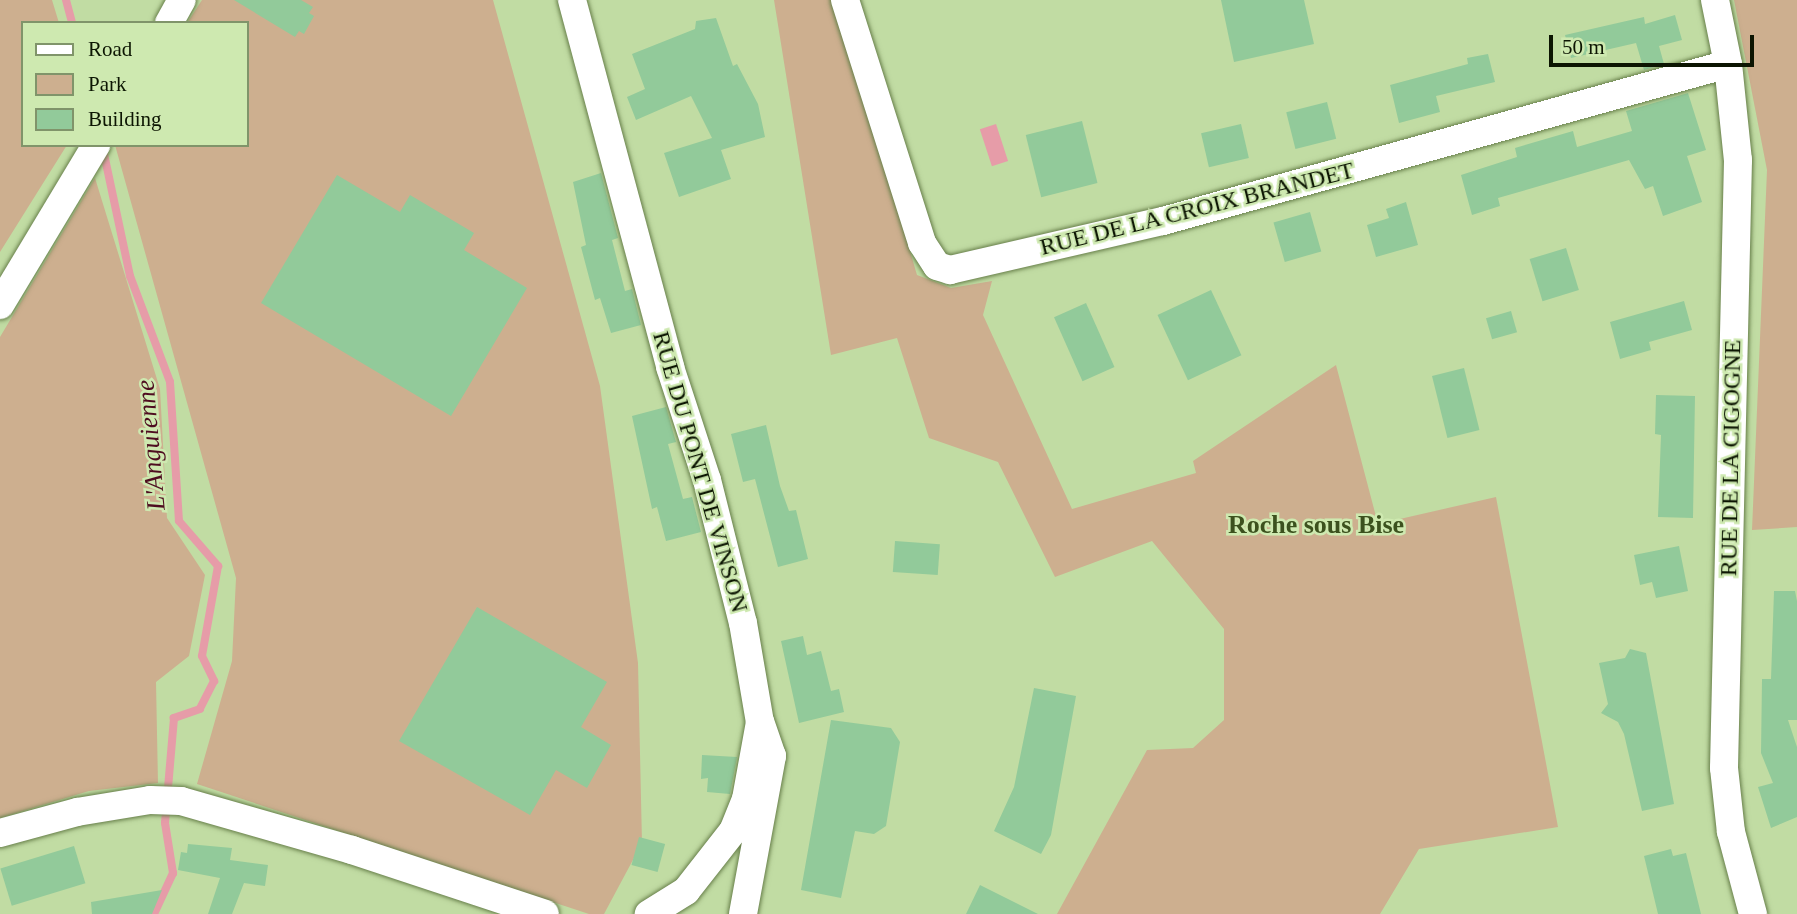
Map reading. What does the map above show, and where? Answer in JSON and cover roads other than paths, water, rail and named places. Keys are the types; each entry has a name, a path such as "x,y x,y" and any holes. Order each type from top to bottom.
{"street":[{"path":"170,21 182,0"},
{"name":"RUE DU PONT DE VINSON","path":"572,0 670,366 707,480 743,623 760,722 746,799 733,831 686,891 649,914"},
{"name":"RUE DE LA CROIX BRANDET","path":"845,0 922,243 937,267 950,270 1163,221 1728,64"},
{"name":"RUE DE LA CIGOGNE","path":"1715,0 1728,64 1738,160 1724,768 1731,832 1754,914"},
{"path":"0,305 95,147"},
{"path":"743,914 772,756 760,722"},
{"path":"0,833 77,812 150,800 181,801 352,850 545,914"}],"waterway":[{"name":"L'Anguienne","path":"66,0 71,21"},
{"name":"L'Anguienne","path":"103,149 130,276 170,382 179,521 218,566 202,656 214,681 200,709 174,718 165,823 173,873 154,914"}],"district":[{"name":"Roche sous Bise","path":"1316,525"}]}
